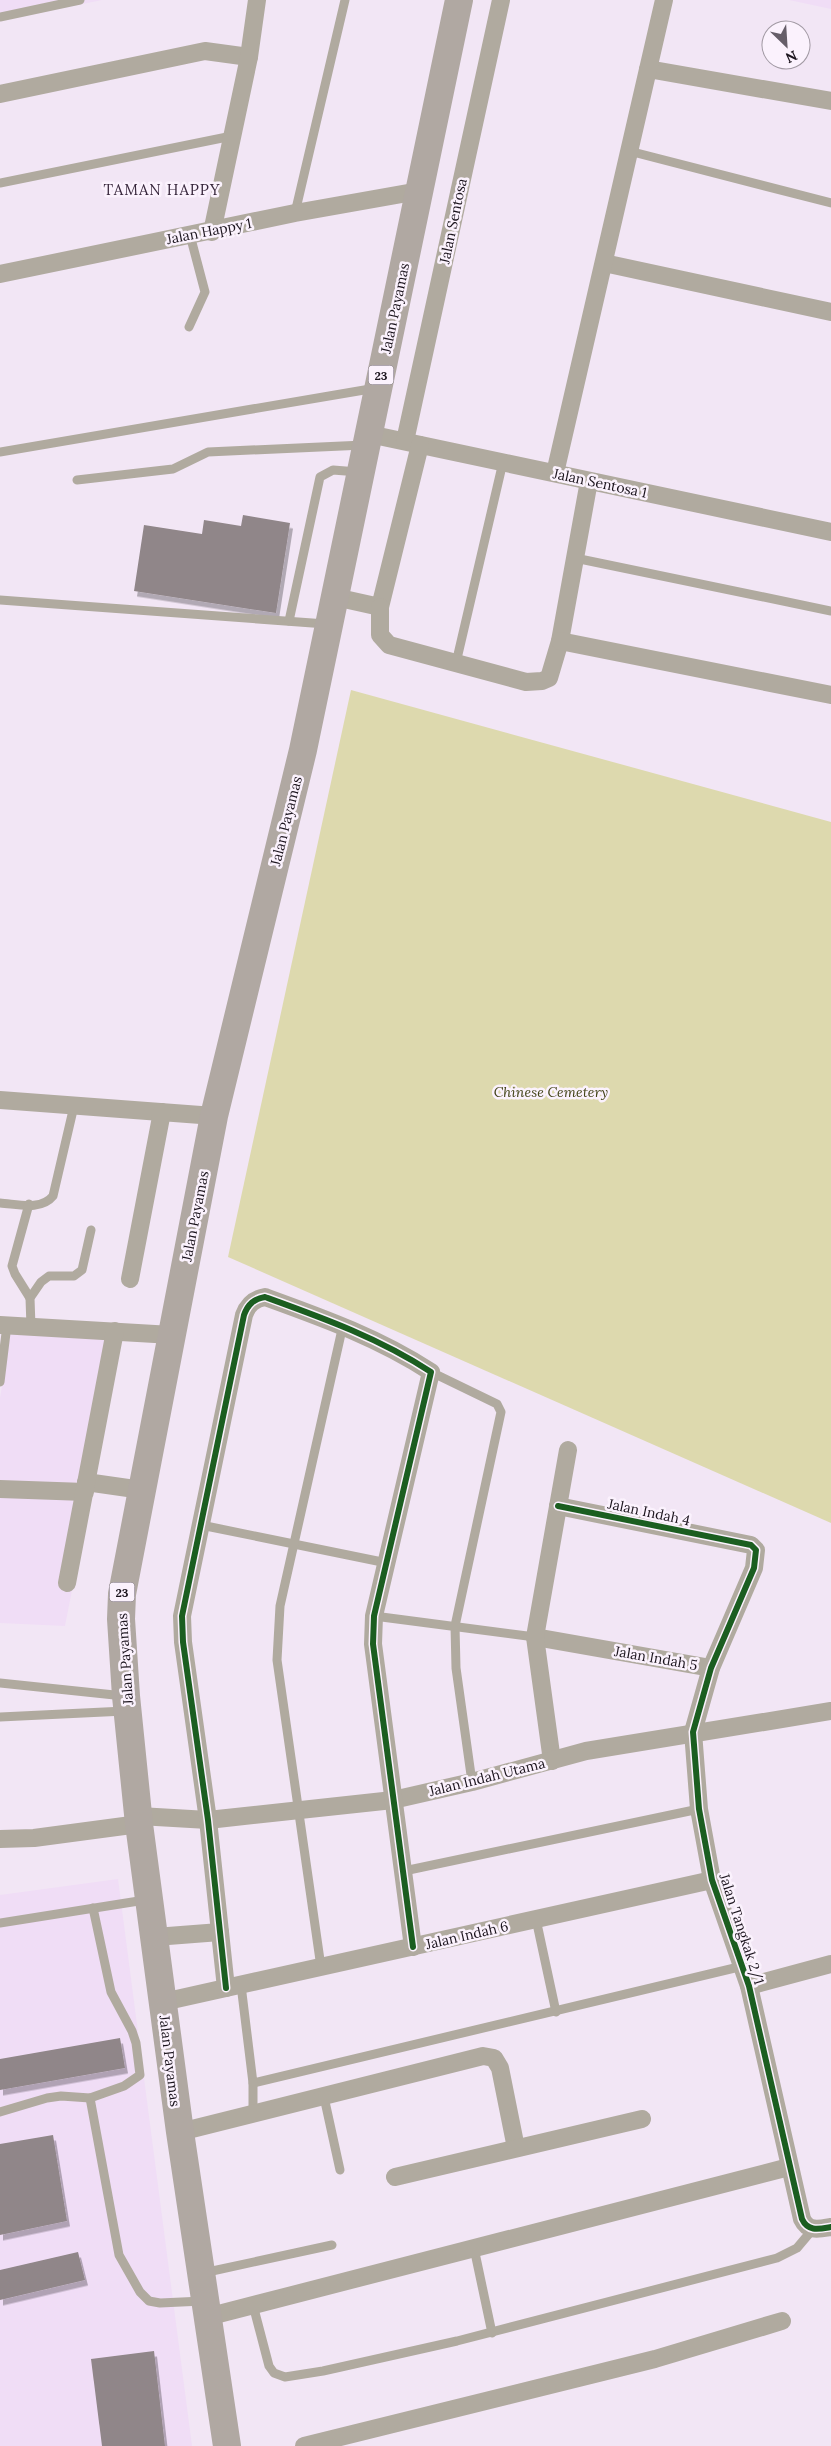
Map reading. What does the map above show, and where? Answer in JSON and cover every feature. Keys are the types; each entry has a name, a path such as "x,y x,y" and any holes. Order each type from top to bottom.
{"highway":[{"name":"Jalan Payamas","path":"227,2446 200,2273 155,1937 148,1899 127,1704 121,1619 122,1594 214,1116 301,759 459,0"}],"street":[{"path":"212,232 249,57 256,0"},
{"name":"Jalan Sentosa","path":"501,0 380,607 380,635 389,645 526,682 542,682 549,678 560,641 589,481"},
{"path":"555,473 664,0"},
{"path":"0,94 205,51 249,57"},
{"path":"648,69 831,101"},
{"name":"Jalan Happy 1","path":"0,274 212,232 295,213 419,191"},
{"path":"604,263 831,312"},
{"name":"Jalan Sentosa 1","path":"368,439 412,443 831,532"},
{"path":"335,597 380,607"},
{"path":"560,641 831,695"},
{"path":"0,1100 214,1116"},
{"path":"130,1279 162,1112"},
{"path":"234,1986 220,1932 208,1820 183,1642 182,1616 247,1308 258,1298 265,1297 343,1325 402,1354 431,1372 374,1616 374,1661 413,1947"},
{"path":"3,1325 172,1335"},
{"path":"67,1583 115,1331"},
{"path":"552,1761 535,1637 568,1450"},
{"path":"0,1489 85,1487 142,1490"},
{"name":"Jalan Indah 4","path":"558,1506 754,1547 757,1558 711,1668"},
{"name":"Jalan Indah 5","path":"535,1637 711,1668 693,1732"},
{"name":"Jalan Indah Utama","path":"0,1840 34,1838 139,1820 208,1820 300,1812 393,1800 472,1782 586,1751 693,1732 831,1711"},
{"name":"Jalan Tangkak 2/1","path":"693,1732 699,1809 712,1880 749,1986 789,2167 807,2224"},
{"name":"Jalan Indah 6","path":"163,2002 712,1880"},
{"path":"155,1937 220,1932"},
{"path":"749,1986 831,1964"},
{"path":"180,2132 483,2056 494,2058 500,2068 516,2148"},
{"path":"394,2176 642,2119"},
{"path":"206,2309 252,2305 789,2167"},
{"path":"807,2224 831,2227"},
{"path":"307,2446 628,2366 782,2321"}],"lane":[{"path":"0,18 80,0"},
{"path":"295,213 345,0"},
{"path":"0,183 232,136"},
{"path":"629,152 831,203"},
{"path":"189,327 205,292 190,236"},
{"path":"0,452 378,388"},
{"path":"77,480 173,470 205,453 368,439"},
{"path":"456,663 503,462"},
{"path":"289,621 320,477 328,471 361,472"},
{"path":"575,558 831,611"},
{"path":"0,600 330,624"},
{"path":"0,1202 44,1204 53,1196 74,1106"},
{"path":"29,1204 12,1266 14,1274 30,1298 30,1326"},
{"path":"30,1298 44,1278 78,1274 84,1265 91,1230"},
{"path":"0,1382 3,1325"},
{"path":"321,1967 277,1660 280,1606 343,1325"},
{"path":"431,1372 497,1404 501,1412 455,1626 456,1668 472,1782"},
{"path":"201,1525 386,1563"},
{"path":"374,1616 535,1637"},
{"path":"0,1683 127,1704"},
{"path":"0,1718 127,1704"},
{"path":"404,1871 699,1809"},
{"path":"0,1923 148,1899"},
{"path":"0,2112 48,2098 62,2096 90,2098 135,2080 140,2075 132,2031 110,1992 93,1908"},
{"path":"536,1919 556,2012"},
{"path":"253,2083 743,1966"},
{"path":"234,1986 253,2083 254,2114"},
{"path":"324,2097 340,2170"},
{"path":"90,2098 119,2255 140,2292 149,2301 206,2309"},
{"path":"252,2305 269,2366 274,2373 285,2377 323,2371 492,2333 778,2258 797,2248 807,2224"},
{"path":"200,2273 332,2244"},
{"path":"474,2248 492,2333"}],"shaded area":[{"path":"0,0 102,0 0,21"},
{"path":"789,0 831,0 831,9"},
{"path":"11,1331 121,1339 65,1626 0,1623 0,1398"},
{"path":"118,1879 192,2446 0,2446 0,1895"}],"green space":[{"name":"Chinese Cemetery","path":"351,690 831,822 831,1523 228,1257"}],"building":[{"path":"243,515 290,523 276,613 134,591 144,525 202,534 204,520 241,526"},
{"path":"120,2038 125,2068 0,2090 0,2059"},
{"path":"53,2135 67,2221 0,2235 0,2144"},
{"path":"78,2252 85,2280 0,2300 0,2270"},
{"path":"154,2351 165,2446 102,2446 91,2359"}],"cycle path":[{"path":"226,1988 208,1820 183,1642 182,1616 244,1315 252,1303 265,1297 371,1339 431,1372 374,1616 373,1644 413,1947"},
{"path":"558,1506 751,1545 756,1550 754,1568 711,1668 693,1732 699,1809 712,1880 749,1986 802,2219 811,2228 831,2227"}],"district":[{"name":"TAMAN HAPPY","path":"162,189"}]}
